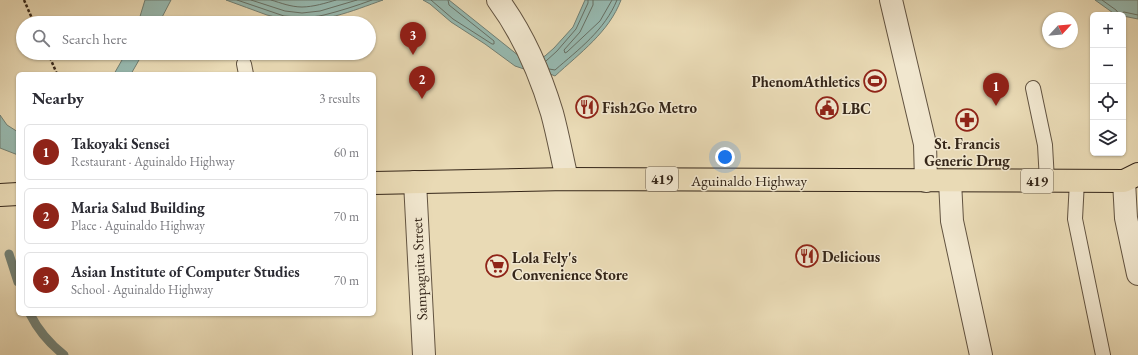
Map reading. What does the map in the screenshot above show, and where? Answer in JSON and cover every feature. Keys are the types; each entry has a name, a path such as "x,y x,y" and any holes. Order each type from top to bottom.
{"highway":[{"name":"Aguinaldo Highway","path":"376,183 567,179 1133,181"},
{"path":"0,195 16,194"}],"street":[{"path":"498,0 520,33 539,75 552,115 567,179"},
{"path":"891,0 925,144 926,180"},
{"path":"950,181 952,221 981,355"},
{"path":"1133,181 1126,218 1138,274"},
{"name":"Sampaguita Street","path":"415,182 424,355"}],"lane":[{"path":"1033,88 1045,145 1047,181"},
{"path":"1077,181 1075,219 1103,355"}],"path":[{"path":"24,0 31,16"},
{"path":"51,60 56,72"}],"water":[{"path":"145,0 171,0 163,16 140,16"},
{"path":"226,0 383,0 335,16 267,15"},
{"path":"423,0 449,0 519,56 533,62 545,56 573,27 585,0 621,0 616,12 601,32 584,50 555,76 543,71 530,71 515,66 451,22"},
{"path":"1095,0 1138,0 1138,19 1126,17 1126,12 1112,12"},
{"path":"122,60 139,60 132,72 115,72"},
{"path":"0,115 7,125 16,131 16,154 0,148"}],"waterway":[{"path":"9,254 16,276"},
{"path":"31,316 45,336 64,355"}],"place":[{"name":"Asian Institute of Computer Studies","path":"413,55"},
{"name":"PhenomAthletics","path":"875,81"},
{"name":"Maria Salud Building","path":"422,99"},
{"name":"Takoyaki Sensei","path":"996,106"},
{"name":"Fish2Go Metro","path":"587,107"},
{"name":"LBC","path":"827,108"},
{"name":"St. Francis Generic Drug","path":"967,120"},
{"name":"Delicious","path":"807,256"},
{"name":"Lola Fely's Convenience Store","path":"497,266"}]}
